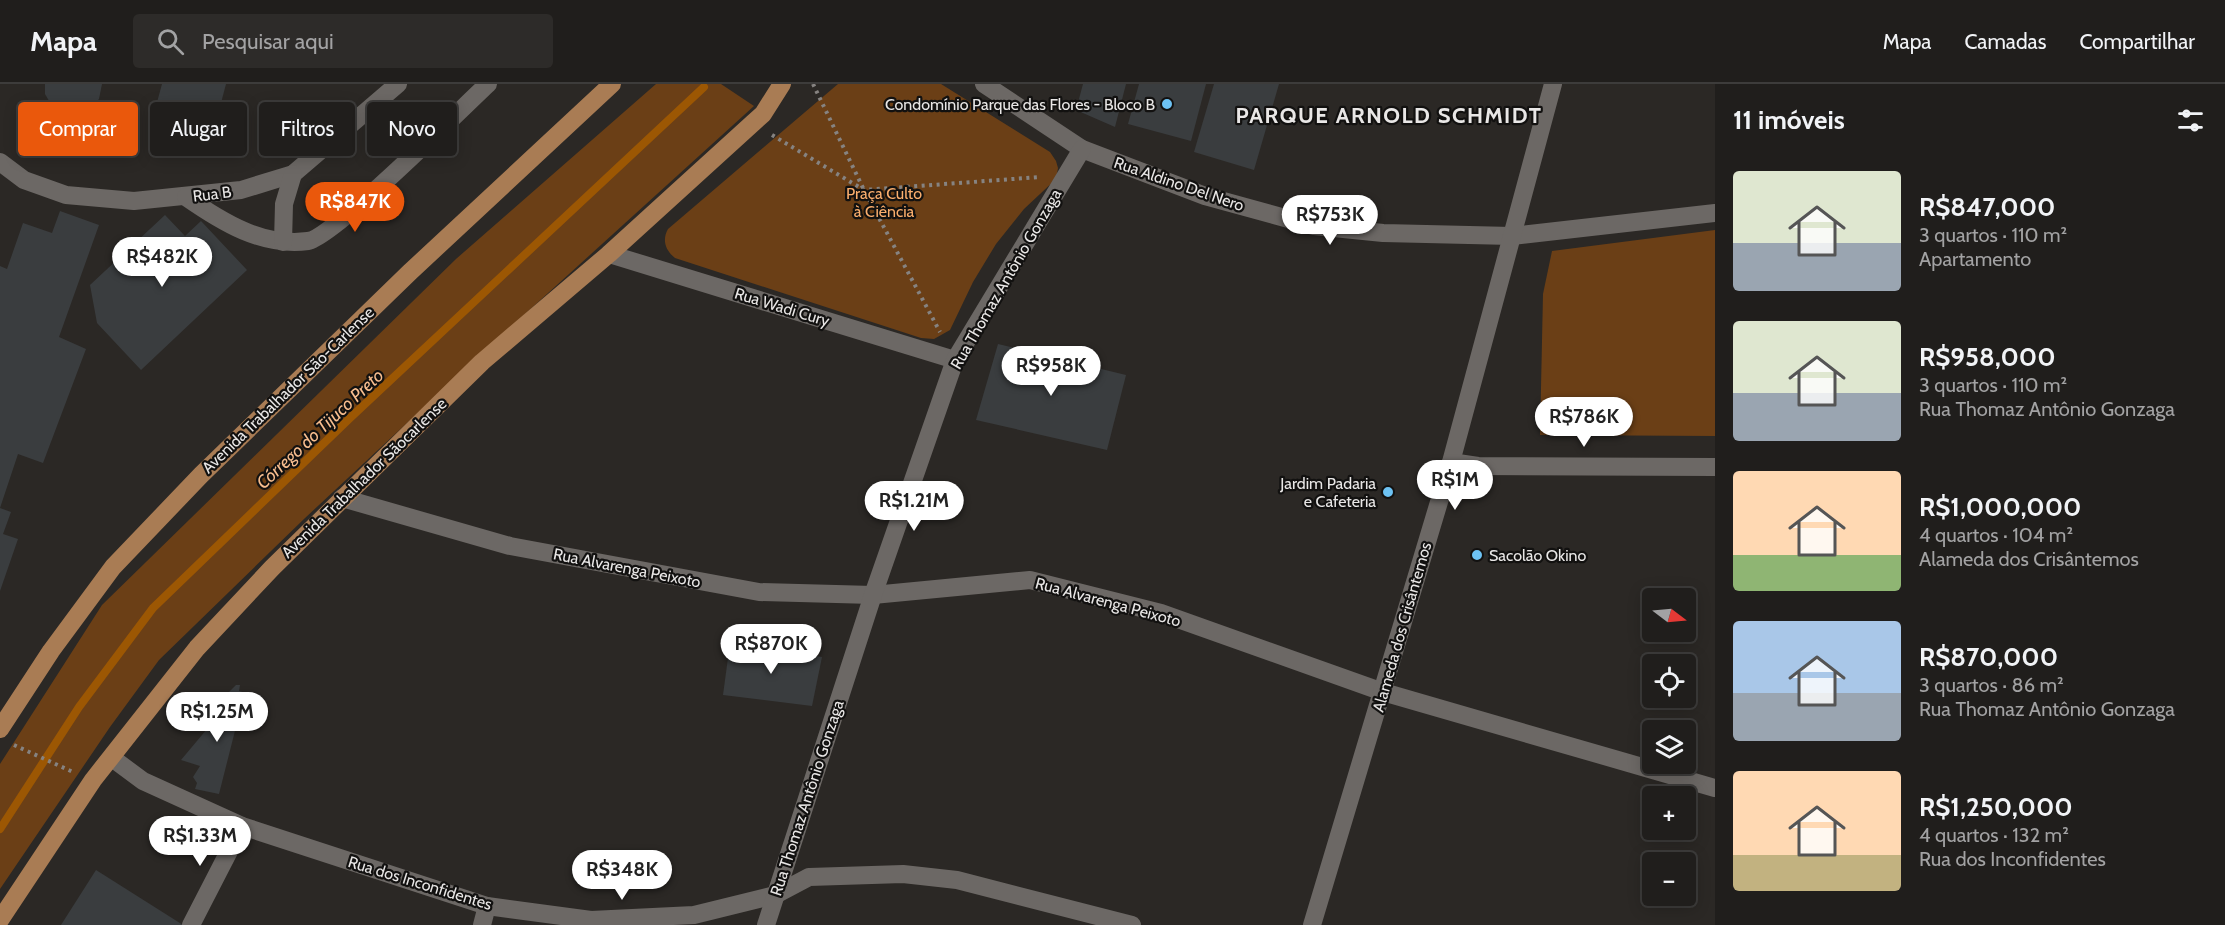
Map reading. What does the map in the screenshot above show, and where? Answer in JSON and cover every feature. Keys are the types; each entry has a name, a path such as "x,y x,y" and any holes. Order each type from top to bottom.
{"main road":[{"name":"Avenida Trabalhador São-Carlense","path":"5,736 51,651 121,558 201,475 393,288 612,84"},
{"name":"Avenida Trabalhador Sãocarlense","path":"0,920 93,780 196,648 342,498 482,362 609,254 763,114 782,84"}],"street":[{"name":"Rua B","path":"0,163 24,180 66,195 134,201 241,190 293,174 398,84"},
{"path":"186,197 220,220 249,233 283,242 311,241 343,220 488,84"},
{"name":"Rua Aldino Del Nero","path":"984,84 1082,148 1205,196 1314,226 1383,233 1512,236 1715,213"},
{"name":"Alameda dos Crisântemos","path":"1312,925 1451,462 1553,84"},
{"name":"Rua Thomaz Antônio Gonzaga","path":"766,925 873,595 955,360 1082,148"},
{"path":"283,242 284,204 293,174"},
{"name":"Rua Wadi Cury","path":"609,254 955,360"},
{"path":"1451,462 1478,466 1715,467"},
{"name":"Rua Alvarenga Peixoto","path":"342,498 510,546 759,592 873,595 1030,580 1161,614 1383,692 1715,788"},
{"name":"Rua dos Inconfidentes","path":"112,758 143,781 242,826 487,906 591,920 694,915 775,895 809,877 903,874 957,880 1132,925"},
{"path":"190,925 242,826"},
{"path":"482,925 487,906"}],"path":[{"path":"813,84 864,190 955,360"},
{"path":"753,123 864,190 1067,174"},
{"path":"5,736 93,780"}],"green space":[{"path":"656,84 721,84 754,106 482,353 304,519 159,660 110,727 0,889 0,764 102,605 456,259"},
{"name":"Praça Culto à Ciência","path":"838,84 941,84 1050,152 1056,161 1058,168 1056,179 1024,209 996,244 973,282 950,330 934,339 921,338 675,258 667,248 665,237 668,229"},
{"path":"1715,230 1715,436 1540,435 1543,294 1552,251"}],"building":[{"path":"45,84 102,84 96,102 50,102 45,94"},
{"path":"162,84 226,84 221,102 157,102"},
{"path":"1083,84 1126,84 1115,127 1076,110"},
{"name":"Condomínio Parque das Flores - Bloco B","path":"1139,84 1206,84 1191,141 1128,124"},
{"path":"1214,84 1279,84 1254,170 1194,152"},
{"path":"60,211 99,225 59,337 86,349 43,463 18,454 0,508 0,266 7,269 23,223 52,233"},
{"path":"165,215 185,236 201,221 247,270 141,370 97,323 90,285"},
{"path":"998,344 1126,375 1107,450 976,420"},
{"path":"0,508 11,512 3,534 18,539 0,591"},
{"path":"730,643 822,657 812,706 723,695"},
{"path":"236,685 240,685 239,691 250,694 245,716 239,715 219,794 195,789 197,783 193,777 200,766 181,760 223,710 224,706 220,701"},
{"path":"96,870 183,925 61,925"}],"waterway":[{"name":"Córrego do Tijuco Preto","path":"0,829 79,707 153,608 350,418 704,87"}],"place":[{"name":"Condomínio Parque das Flores - Bloco B","path":"1167,104"},
{"name":"Jardim Padaria e Cafeteria","path":"1388,492"},
{"name":"Sacolão Okino","path":"1477,555"}],"district":[{"name":"PARQUE ARNOLD SCHMIDT","path":"1389,115"}]}
